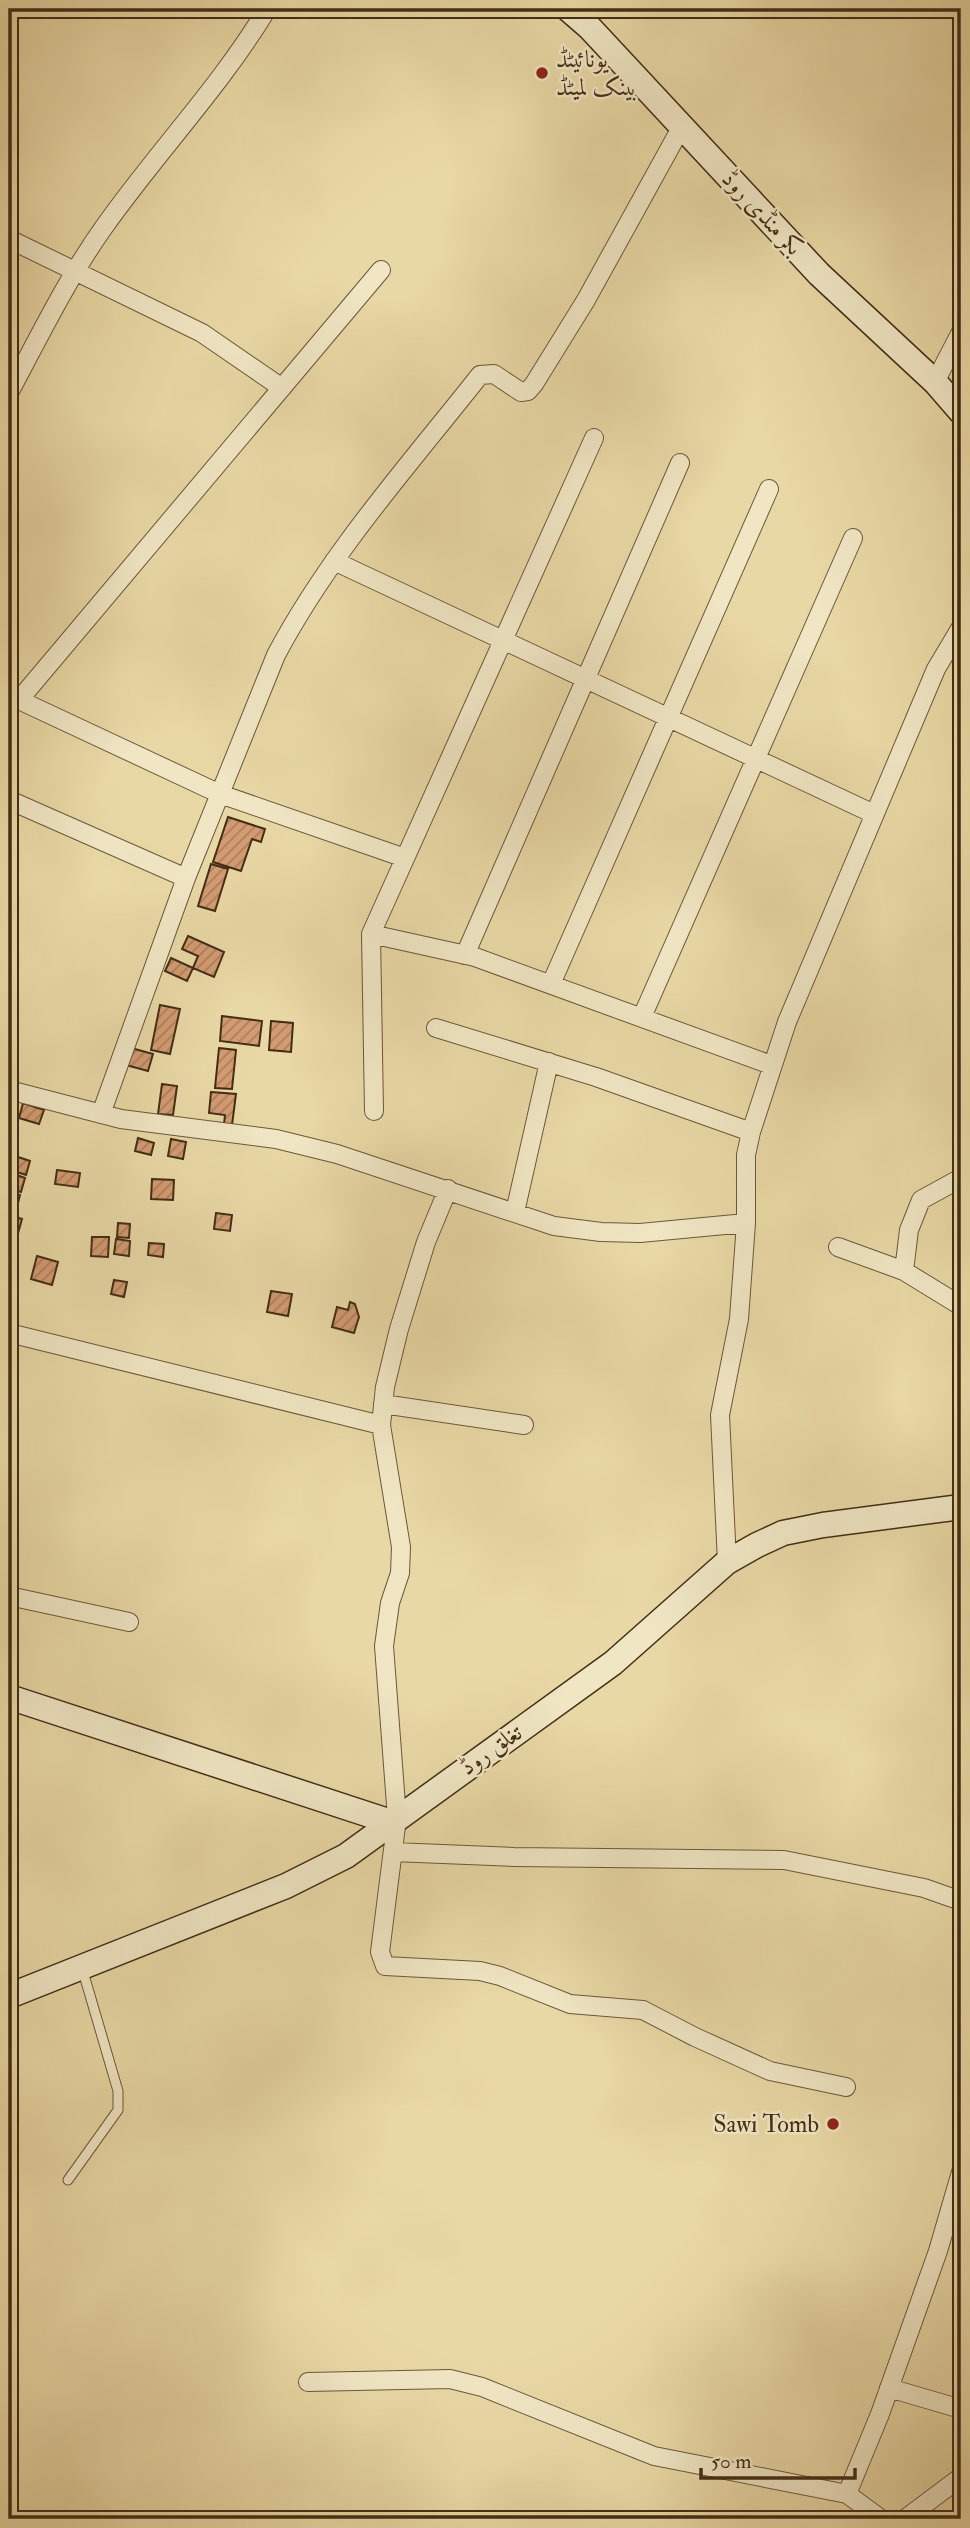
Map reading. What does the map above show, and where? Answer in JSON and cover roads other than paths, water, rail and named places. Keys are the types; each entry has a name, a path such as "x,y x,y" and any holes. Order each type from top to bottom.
{"street":[{"path":"9,393 74,272 105,225 232,65 267,9"},
{"name":"بکر منڈی روڈ","path":"569,9 819,274 935,382 961,412"},
{"path":"101,1114 186,878 276,655 334,561 480,375 494,374 524,392 534,384 586,300 682,126"},
{"path":"9,239 202,333 282,388"},
{"path":"381,270 14,696 220,794 405,858"},
{"path":"935,382 961,332"},
{"path":"374,1111 371,934 594,438"},
{"path":"465,955 680,463"},
{"path":"551,984 769,489"},
{"path":"642,1017 853,538"},
{"path":"334,561 874,814"},
{"path":"727,1562 720,1415 739,1319 746,1223 746,1155 751,1132 771,1065 874,814 936,669 961,628"},
{"path":"9,800 186,878"},
{"path":"371,934 465,955 771,1065"},
{"path":"436,1028 549,1062 751,1132"},
{"path":"515,1212 549,1062"},
{"path":"9,1090 101,1114 187,1130 275,1139 337,1154 554,1226 601,1232 640,1233 746,1223"},
{"path":"904,1271 909,1230 921,1200 961,1178"},
{"path":"448,1189 426,1242 403,1316 383,1404 381,1425 401,1548 400,1573 390,1603 384,1646 394,1820 393,1852 380,1952 385,1966 480,1971 512,1980 570,2004 643,2010 695,2038 770,2071 846,2087"},
{"path":"838,1247 904,1271 961,1306"},
{"path":"9,1333 381,1425"},
{"path":"383,1404 524,1425"},
{"name":"تغلق روڈ","path":"9,1996 286,1886 346,1856 613,1663 727,1562 783,1533 856,1520 961,1507"},
{"path":"9,1596 129,1622"},
{"path":"9,1697 394,1820"},
{"path":"393,1852 514,1857 784,1860 924,1888 961,1901"},
{"path":"847,2494 889,2388 938,2251 961,2172"},
{"path":"308,2382 450,2379 482,2387 654,2456 847,2494 881,2519"},
{"path":"889,2388 961,2409"},
{"path":"905,2519 961,2477"}],"lane":[{"path":"68,2180 118,2110 118,2091 82,1968"}],"place":[{"name":"یونائیٹڈ بینک لمیٹڈ","path":"542,73"},
{"name":"Sawi Tomb","path":"833,2124"}]}
